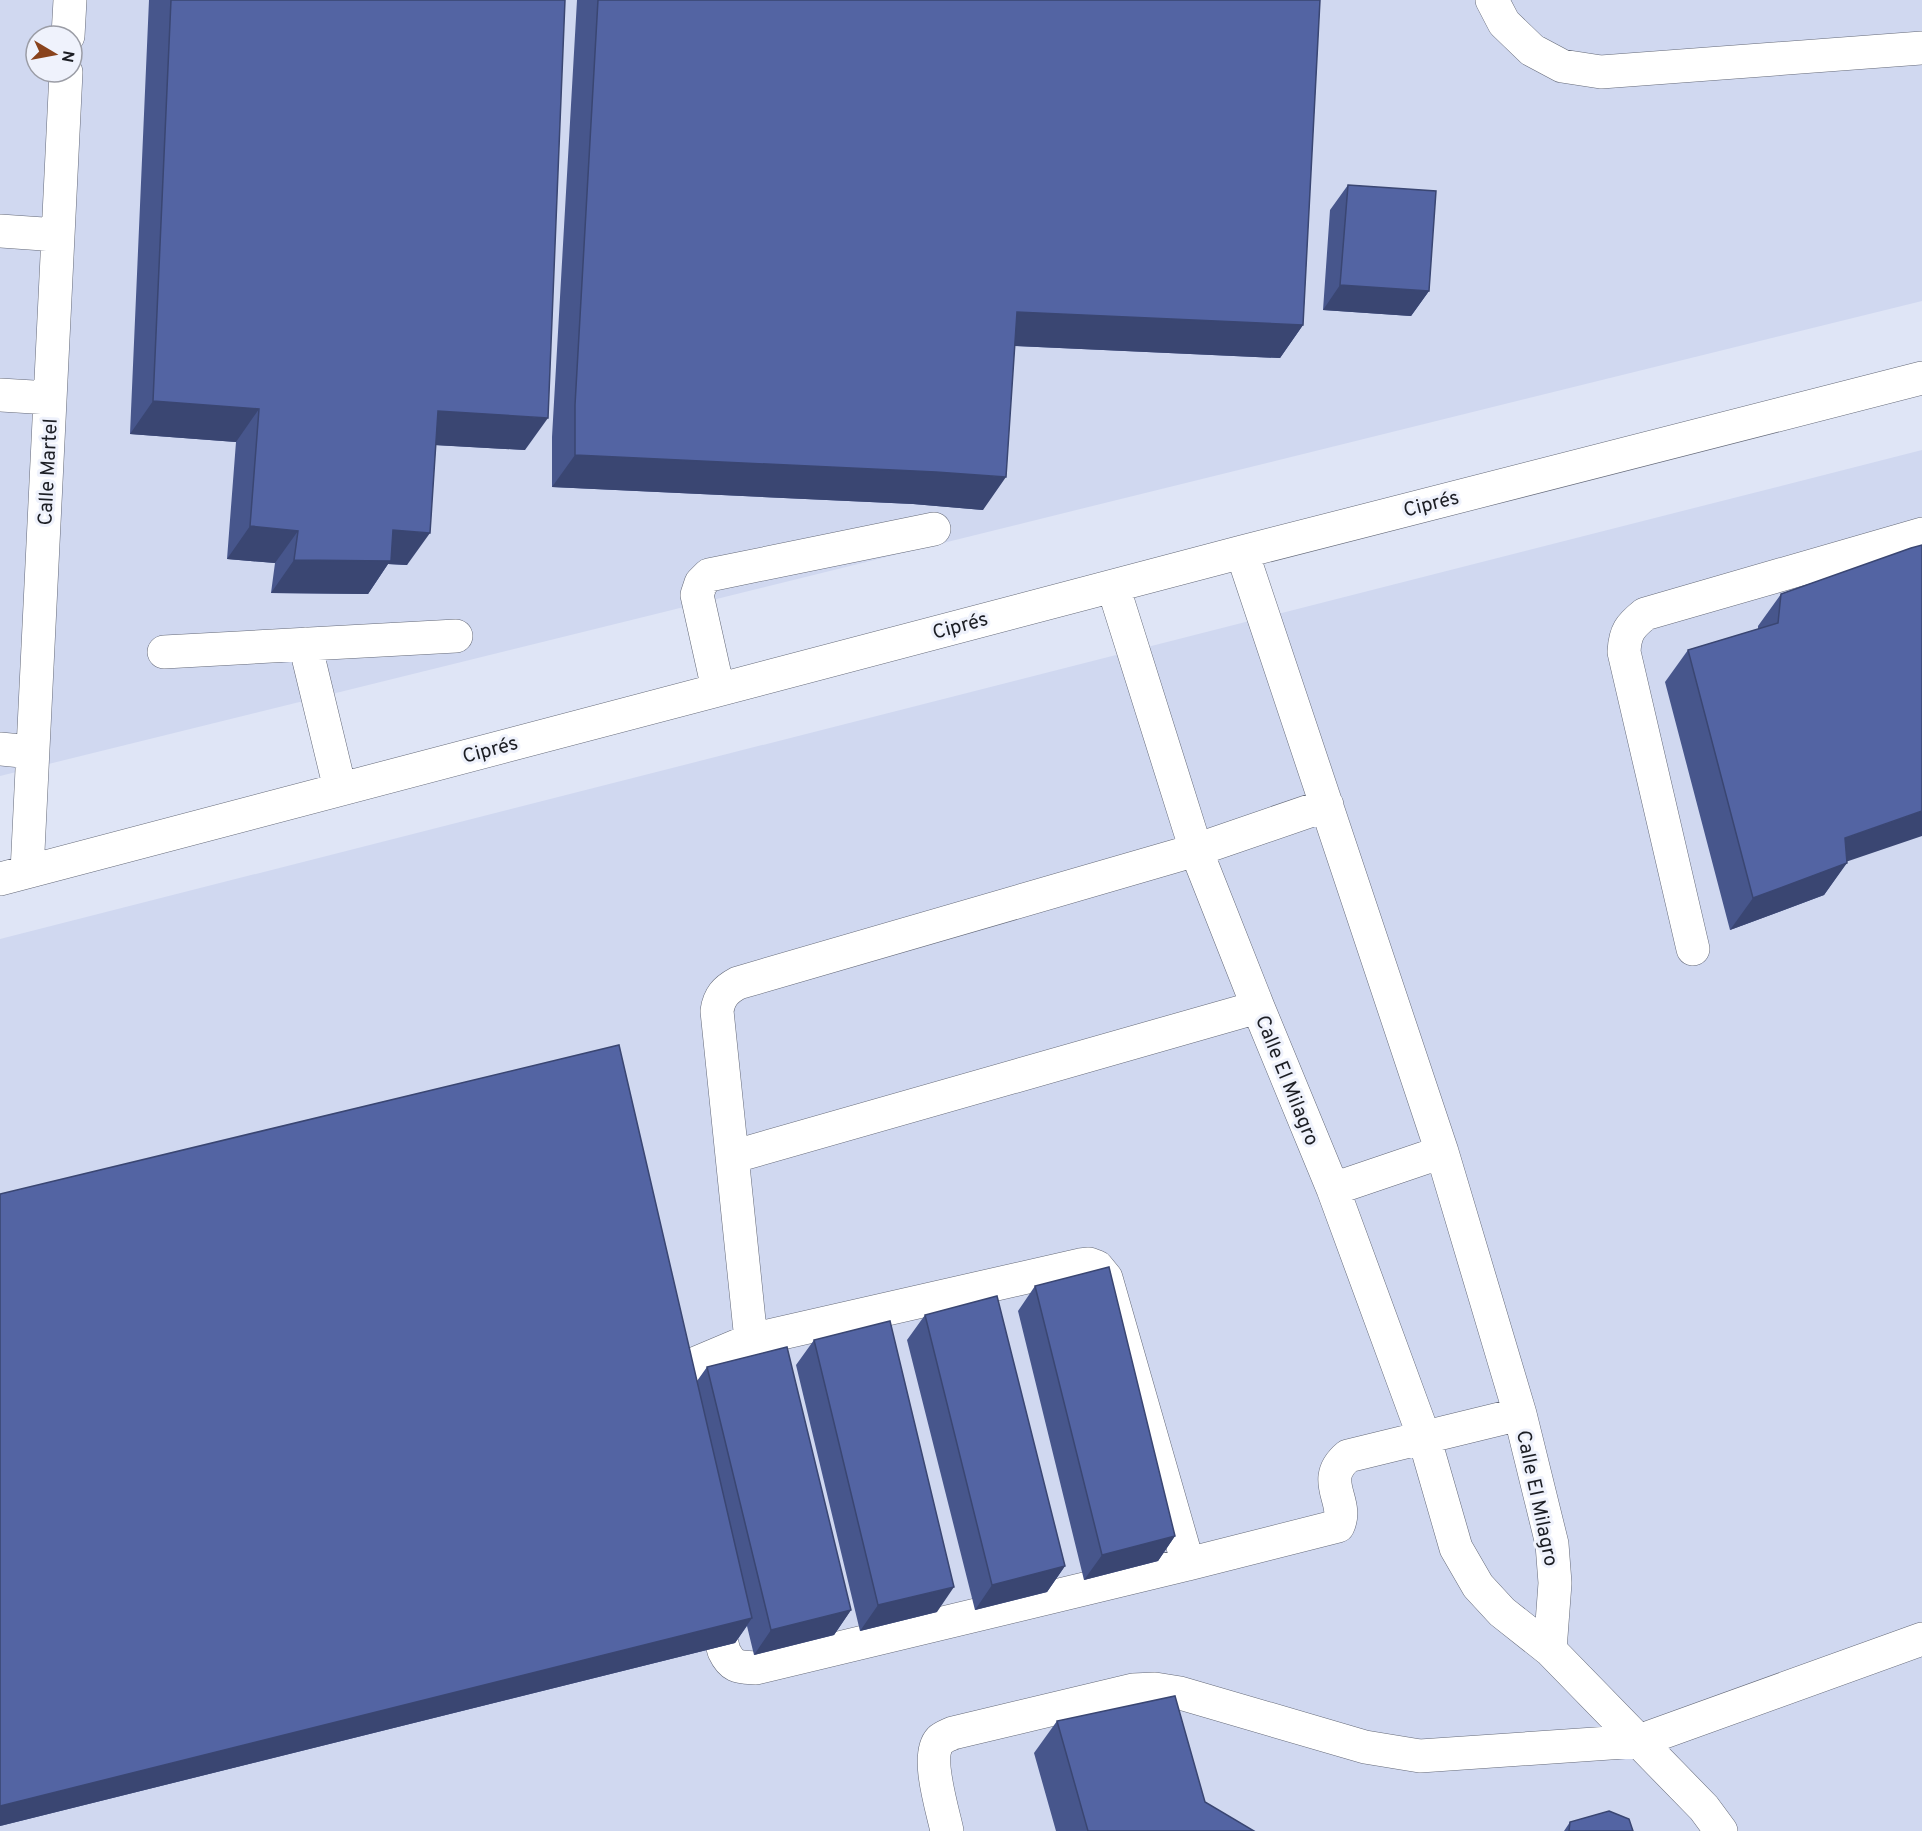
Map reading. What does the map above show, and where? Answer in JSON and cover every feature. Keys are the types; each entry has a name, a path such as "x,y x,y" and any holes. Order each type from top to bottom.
{"street":[{"path":"69,24 70,0"},
{"path":"1492,0 1504,23 1532,50 1562,66 1601,72 1922,48"},
{"name":"Calle Martel","path":"13,875 32,752 65,84"},
{"path":"0,231 58,236"},
{"name":"Ciprés","path":"13,875 1242,552 1922,378"},
{"path":"0,395 50,398"},
{"path":"718,689 697,595 701,583 709,575 934,530"},
{"path":"1693,949 1624,652 1625,637 1634,623 1645,614 1922,534"},
{"name":"Calle El Milagro","path":"1242,552 1442,1152 1520,1414 1552,1544 1555,1582 1550,1650"},
{"name":"Calle El Milagro","path":"1113,586 1196,850 1257,1007 1333,1189 1424,1437 1456,1548 1478,1586 1502,1612 1550,1650"},
{"path":"164,652 456,636"},
{"path":"305,644 340,789"},
{"path":"0,749 32,752"},
{"path":"750,1340 717,1011 718,1001 727,989 749,980 1196,850 1327,805"},
{"path":"732,1157 1257,1007"},
{"path":"1333,1189 1442,1152"},
{"path":"1188,1564 1106,1278 1097,1267 1080,1265 750,1340 668,1375 660,1383 656,1392 655,1405 724,1651 729,1662 740,1667 756,1668 1188,1564 1338,1526 1341,1516 1334,1474 1339,1464 1348,1456 1520,1414"},
{"path":"947,1831 934,1771 935,1750 940,1740 952,1733 1133,1690 1155,1689 1180,1693 1365,1747 1420,1756 1639,1741 1922,1639"},
{"path":"1550,1650 1704,1808 1720,1831"}],"shaded area":[{"path":"0,0 1922,0 1922,301 0,776"},
{"path":"1922,450 1922,1831 0,1831 0,939"}],"building":[{"path":"171,0 565,0 548,418 438,411 430,533 393,530 391,561 294,560 298,531 250,526 259,409 153,401"},
{"path":"598,0 1320,0 1303,325 1017,312 1006,477 575,455 575,405"},
{"path":"1348,185 1436,191 1429,291 1340,285"},
{"path":"1922,545 1922,811 1845,838 1847,863 1753,898 1688,650 1778,623 1781,594"},
{"path":"619,1045 752,1618 0,1806 0,1194"},
{"path":"1109,1267 1175,1536 1102,1555 1035,1286"},
{"path":"997,1296 1065,1566 992,1585 925,1315"},
{"path":"890,1321 954,1587 878,1605 814,1340"},
{"path":"787,1347 851,1610 771,1630 707,1367"},
{"path":"1175,1696 1205,1802 1254,1831 1088,1831 1057,1721"},
{"path":"1609,1811 1629,1819 1633,1831 1569,1831 1570,1822"}]}
